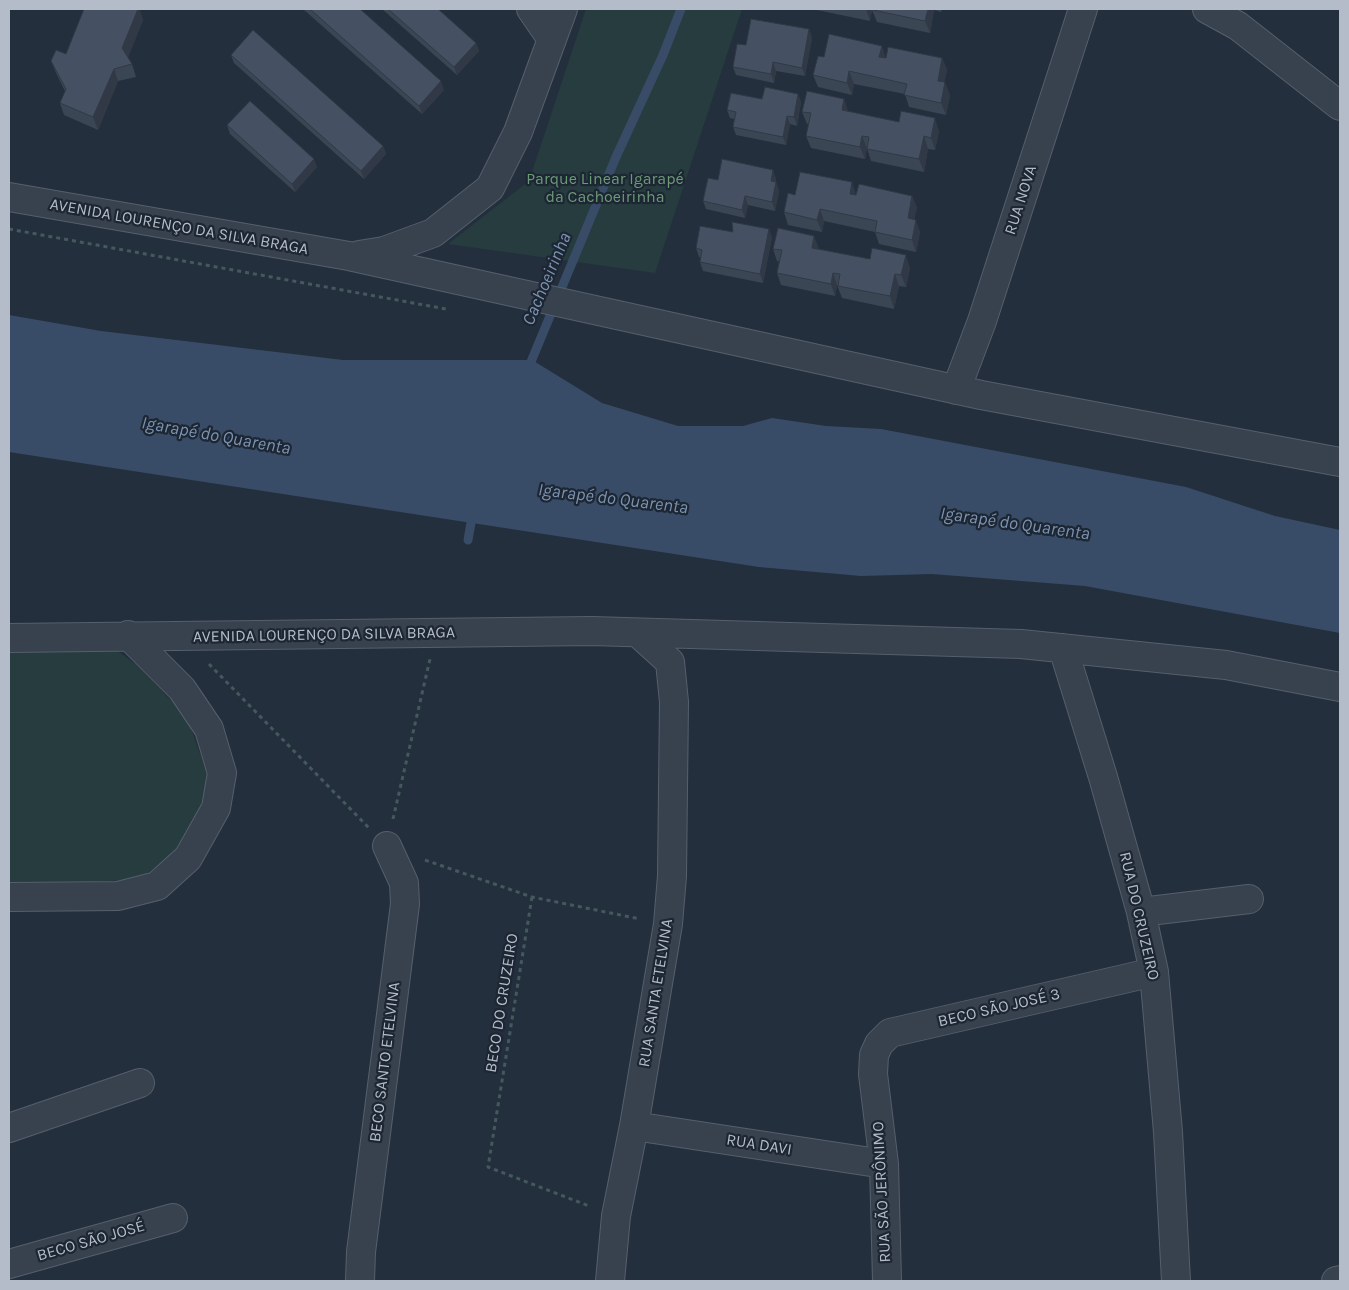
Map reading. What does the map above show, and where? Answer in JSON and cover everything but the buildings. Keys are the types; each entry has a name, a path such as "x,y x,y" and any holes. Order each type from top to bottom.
{"street":[{"path":"531,9 551,38"},
{"path":"349,256 384,251 433,233 490,188 518,132 563,9"},
{"name":"RUA NOVA","path":"956,390 982,321 1083,9"},
{"path":"1207,9 1238,26 1340,106"},
{"name":"AVENIDA LOURENÇO DA SILVA BRAGA","path":"9,197 349,256 956,390 1340,462"},
{"name":"AVENIDA LOURENÇO DA SILVA BRAGA","path":"9,638 638,633 1021,644 1226,665 1340,687"},
{"name":"RUA SANTA ETELVINA","path":"610,1281 616,1216 634,1126 668,924 672,876 674,702 670,662 638,633"},
{"path":"9,897 118,896 157,886 188,858 216,808 222,773 209,730 182,689 128,636"},
{"name":"RUA DO CRUZEIRO","path":"1063,648 1104,777 1141,912 1154,972 1168,1132 1176,1281"},
{"name":"BECO SANTO ETELVINA","path":"360,1281 361,1252 405,904 404,883 387,846"},
{"path":"1141,912 1249,899"},
{"name":"BECO SÃO JOSÉ 3","path":"873,1074 874,1056 879,1044 890,1033 1154,972"},
{"name":"RUA SÃO JERÔNIMO","path":"873,1074 884,1164 887,1281"},
{"path":"9,1128 140,1083"},
{"name":"RUA DAVI","path":"634,1126 884,1164"},
{"name":"BECO SÃO JOSÉ","path":"9,1264 173,1218"},
{"path":"1336,1281 1340,1280"}],"path":[{"path":"9,230 446,309 483,286"},
{"path":"387,846 436,634"},
{"path":"183,636 387,846 532,897 668,924"},
{"name":"BECO DO CRUZEIRO","path":"532,897 488,1167 566,1197"}],"green space":[{"name":"Parque Linear Igarapé da Cachoeirinha","path":"586,9 742,9 655,273 448,244 529,181"},
{"path":"101,639 138,666 187,717 211,785 193,838 139,880 9,884 9,648"}],"water":[{"name":"Igarapé do Quarenta","path":"9,315 101,331 343,360 532,360 602,403 678,426 743,426 772,418 826,426 881,429 1186,487 1275,516 1340,530 1340,633 1085,586 932,574 861,576 759,567 9,452"}],"waterway":[{"name":"Cachoeirinha","path":"528,369 616,157 663,55 681,9"},
{"path":"468,540 473,511"}]}
